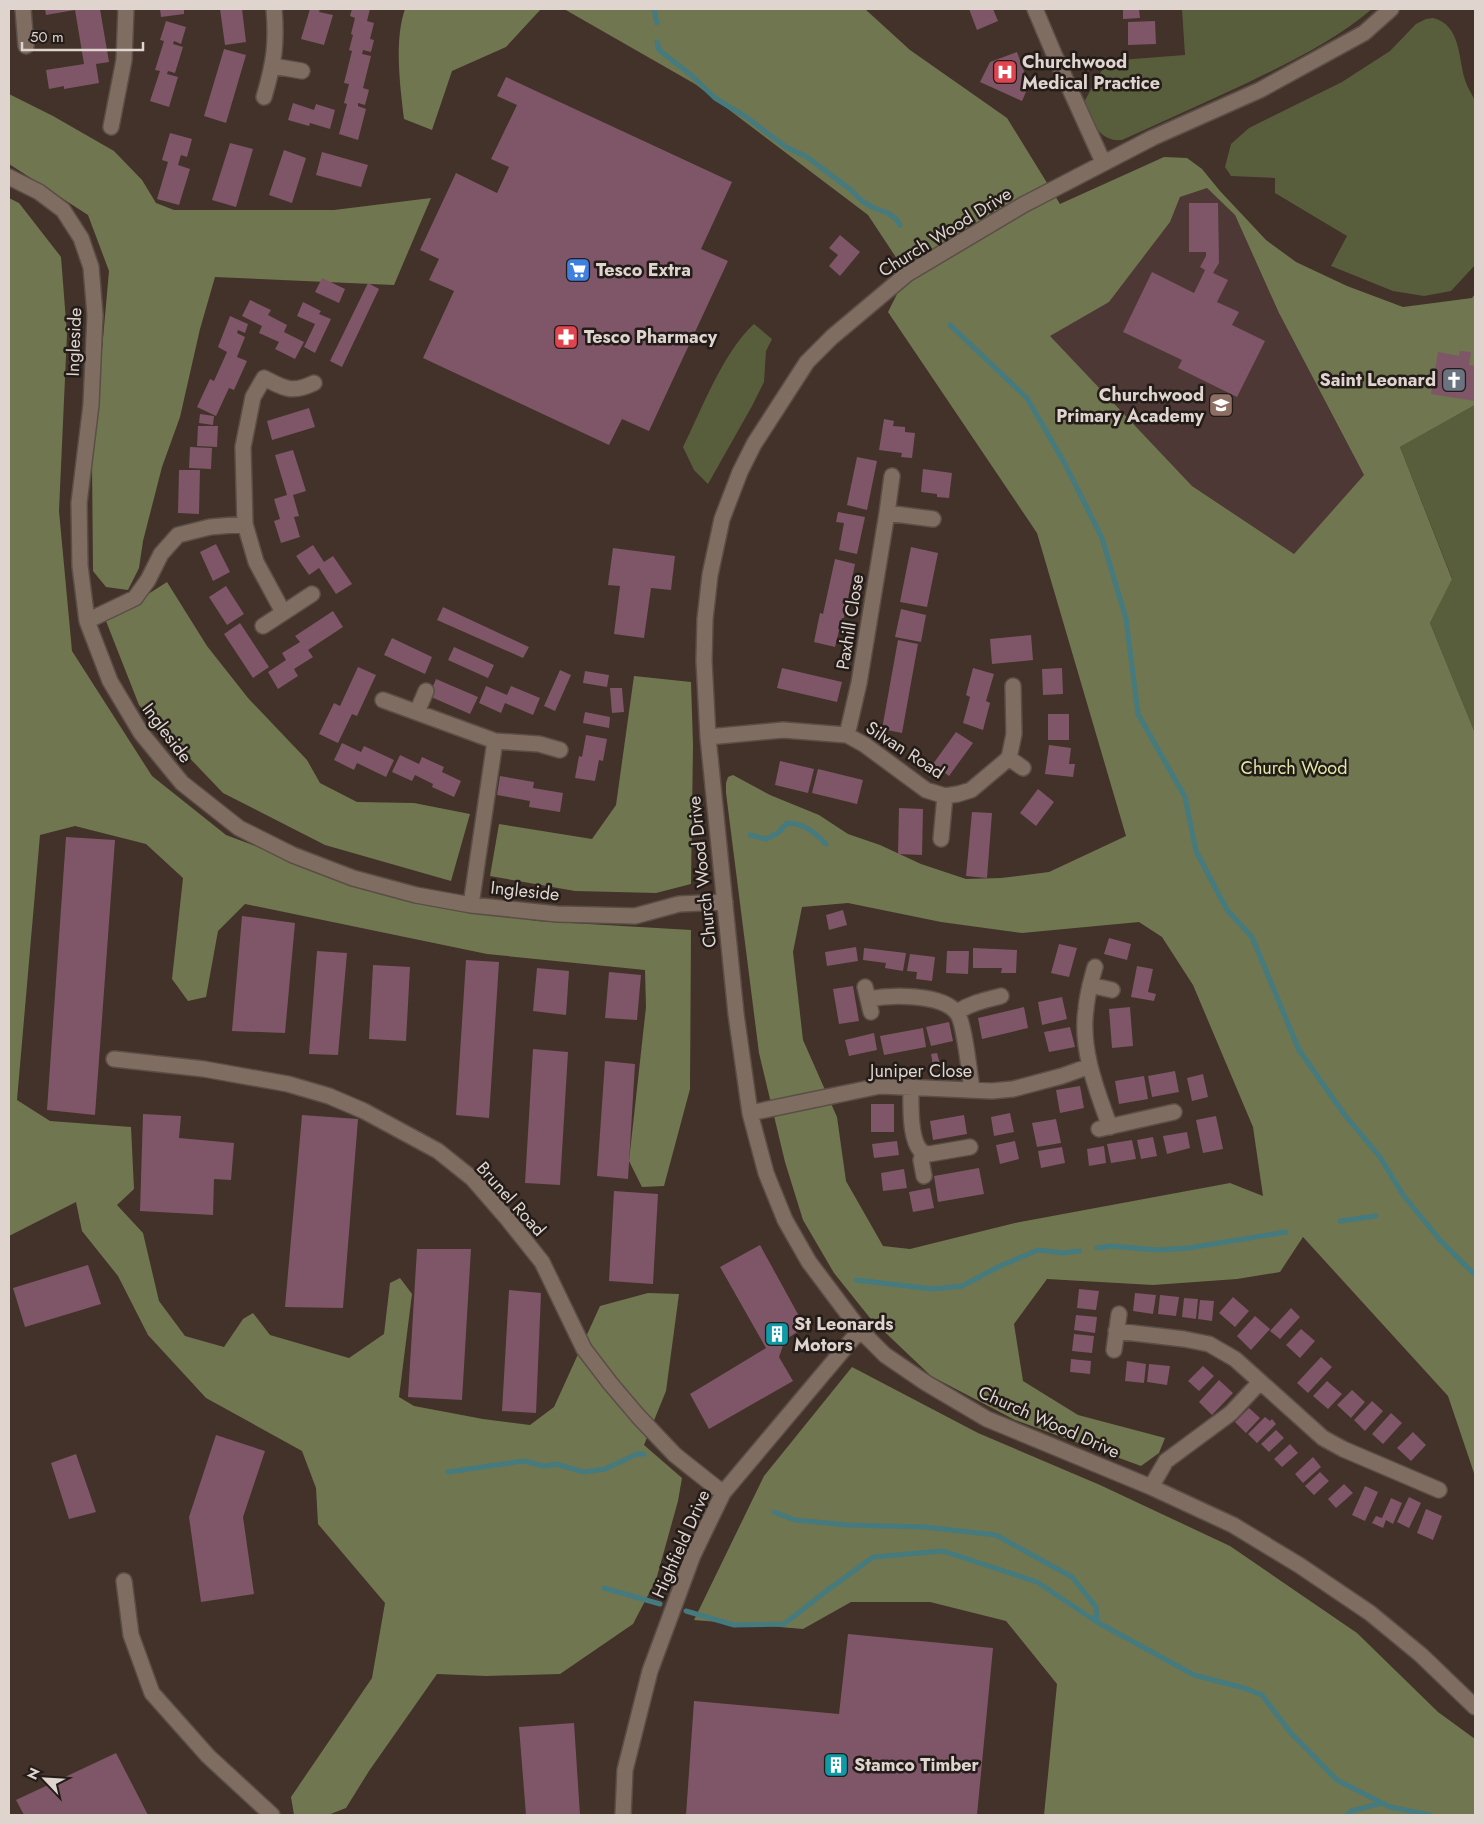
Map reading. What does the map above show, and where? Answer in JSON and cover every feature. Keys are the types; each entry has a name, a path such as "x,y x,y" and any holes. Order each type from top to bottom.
{"street":[{"path":"23,9 26,46"},
{"path":"111,128 124,60 126,9"},
{"path":"264,97 273,66 276,36 274,9"},
{"path":"1035,9 1103,162"},
{"name":"Church Wood Drive","path":"1391,9 1364,33 1260,90 1152,138 1023,204 907,274 832,337 801,370 754,444 740,472 722,518 710,575 705,618 704,661 708,737 736,1014 750,1113 766,1173 785,1220 809,1262 860,1330 885,1355 926,1383 987,1419 1152,1487 1233,1525 1370,1613 1421,1655 1475,1707"},
{"path":"273,66 302,71"},
{"name":"Ingleside","path":"9,177 39,192 63,210 81,238 92,267 95,314 91,405 79,503 80,566 87,621 110,681 141,733 182,783 239,828 293,855 353,878 416,895 471,905 556,914 635,916 679,904 725,902"},
{"path":"283,612 256,562 245,524 243,448 253,397 264,378 283,387 300,390 314,383"},
{"name":"Paxhill Close","path":"847,735 859,683 892,476"},
{"path":"887,514 933,519"},
{"path":"87,621 135,598 148,580 162,554 178,535 210,527 245,524"},
{"path":"263,626 312,594"},
{"path":"1013,686 1014,734 1009,758 1024,768"},
{"path":"417,712 426,691"},
{"path":"383,700 495,741 539,744 560,750"},
{"name":"Silvan Road","path":"708,737 783,730 847,735 865,745 926,790 945,796 971,790 1009,758"},
{"path":"471,905 495,741"},
{"path":"941,839 945,796"},
{"path":"1095,968 1085,1010 1086,1034 1090,1066 1104,1128 1174,1112"},
{"path":"1090,985 1112,990"},
{"path":"957,1012 981,1001 1002,996"},
{"path":"868,1000 902,997 934,1000 957,1012 962,1027 972,1090"},
{"name":"Brunel Road","path":"114,1059 204,1068 288,1084 329,1096 364,1111 438,1152 472,1179 542,1262 584,1349 638,1416 675,1455 724,1493"},
{"name":"Juniper Close","path":"750,1113 880,1086 992,1091 1013,1089 1062,1076 1090,1066"},
{"path":"911,1087 913,1136 917,1149 929,1154 970,1147"},
{"path":"923,1153 921,1160 924,1176"},
{"path":"1114,1350 1119,1314"},
{"name":"Highfield Drive","path":"623,1815 625,1770 650,1671 693,1555 724,1493 860,1330"},
{"path":"1116,1331 1209,1344 1235,1359 1323,1438 1343,1449 1433,1482"},
{"path":"1152,1487 1166,1461 1230,1413 1260,1382"},
{"path":"124,1581 131,1634 152,1693 208,1756 272,1815"}],"shaded area":[{"name":"Churchwood Primary Academy","path":"1207,188 1235,215 1279,313 1364,475 1294,554 1192,486 1049,336 1109,302 1170,222 1180,197"}],"green space":[{"path":"405,9 541,9 506,47 452,71 432,130 404,119 399,49"},
{"name":"Church Wood","path":"564,9 865,9 910,50 1007,118 1060,204 1164,157 1187,158 1202,169 1266,240 1296,262 1347,286 1403,307 1472,298 1475,294 1475,405 1400,447 1452,579 1430,623 1475,733 1475,1476 1448,1396 1303,1237 1280,1272 1237,1279 1153,1285 1047,1279 1014,1324 1023,1381 1078,1415 1165,1438 1159,1453 1141,1466 1015,1420 931,1376 870,1318 834,1273 803,1220 785,1162 759,1053 726,793 728,777 733,775 770,795 819,815 848,834 880,845 921,864 966,879 1001,878 1049,872 1126,836 1037,533 888,312 907,274 868,215 695,84","holes":["1207,188 1235,215 1279,313 1364,475 1294,554 1192,486 1050,336 1109,302 1170,222 1180,197","848,903 941,922 1022,933 1139,922 1162,937 1193,985 1253,1127 1263,1196 1230,1183 1015,1223 910,1249 883,1246 846,1181 837,1117 803,1040 793,952 802,907"]},
{"path":"1182,9 1372,9 1328,41 1247,83 1122,140 1114,140 1101,134 1084,102 1107,61 1185,55"},
{"path":"1433,18 1449,27 1454,35 1465,80 1475,101 1475,265 1451,291 1424,296 1393,291 1331,266 1347,236 1275,193 1275,178 1231,176 1225,167 1231,144 1249,128 1342,82 1390,51 1416,24"},
{"path":"9,94 53,116 114,151 142,180 156,203 174,210 334,210 431,198 394,285 215,277 200,329 180,417 162,467 143,541 139,568 128,590 106,587 93,571 92,462 109,271 88,215 9,164"},
{"path":"9,198 19,203 61,257 67,334 59,511 72,651 152,776 226,835 391,897 537,921 691,930 690,1089 664,1186 642,1187 629,1161 646,1007 645,970 487,954 245,904 218,931 206,997 188,1001 172,979 183,878 146,844 75,826 40,835 17,1100 50,1121 131,1127 134,1189 117,1205 143,1233 159,1301 185,1336 224,1347 243,1319 253,1313 270,1335 349,1358 384,1334 390,1283 400,1278 412,1294 399,1397 414,1406 483,1419 530,1425 554,1407 600,1306 648,1293 679,1294 666,1391 644,1445 682,1478 678,1501 656,1580 633,1624 560,1674 486,1676 437,1674 369,1771 346,1808 328,1815 294,1815 291,1797 372,1678 385,1603 318,1524 316,1488 302,1451 206,1398 148,1335 118,1276 82,1231 76,1202 9,1236"},
{"path":"754,324 772,339 766,351 764,382 708,484 694,470 683,447 723,365 732,350"},
{"path":"1475,405 1475,733 1430,623 1452,578 1400,447"},
{"path":"167,582 207,646 248,698 307,760 320,783 357,802 414,803 470,814 451,881 325,845 223,793 139,705 106,621"},
{"path":"634,676 691,682 693,745 691,884 656,893 575,891 490,876 499,824 592,839 616,805"},
{"path":"852,1367 978,1433 1100,1485 1230,1546 1357,1633 1438,1712 1475,1739 1475,1815 1044,1815 1057,1684 1006,1621 930,1602 851,1602 803,1629 694,1620 764,1476"}],"building":[{"path":"45,9 100,9 109,62 96,64 99,83 64,89 64,86 49,89 46,70 84,64 75,10 46,15"},
{"path":"160,9 184,9 184,14 161,17"},
{"path":"220,9 242,9 246,42 225,45"},
{"path":"310,9 320,9 319,12 333,15 324,45 301,39"},
{"path":"352,9 370,9 367,21 374,23 370,39 374,40 371,52 363,50 362,54 371,56 363,88 369,90 365,105 358,103 358,106 366,109 358,140 339,134 347,104 344,103 349,84 344,83 352,51 349,50 355,18 350,16"},
{"path":"969,9 993,9 998,21 977,30"},
{"path":"1123,9 1139,9 1140,18 1123,19"},
{"path":"166,21 186,27 181,44 174,41 173,44 183,47 175,73 168,71 167,74 178,77 169,107 150,101 160,71 155,70 164,41 160,40"},
{"path":"1155,21 1156,44 1128,45 1128,22"},
{"path":"224,49 246,55 226,123 204,116"},
{"name":"Churchwood Medical Practice","path":"1017,52 1029,85 1022,101 980,82 990,62"},
{"name":"Tesco Extra","path":"506,77 732,182 701,249 728,261 649,431 622,419 609,445 423,358 454,291 429,280 439,259 420,250 456,173 497,193 509,167 491,159 517,105 497,96"},
{"path":"293,103 314,110 316,104 335,110 330,129 310,123 309,126 288,120"},
{"path":"170,133 192,139 187,157 181,155 178,165 190,169 179,205 157,199 168,162 162,160"},
{"path":"230,143 253,149 236,207 212,200"},
{"path":"284,150 306,158 292,203 269,195"},
{"path":"322,152 368,165 361,187 316,175"},
{"path":"1189,203 1218,203 1219,263 1213,273 1228,280 1217,302 1239,312 1232,325 1265,341 1237,397 1178,368 1182,360 1123,332 1152,272 1194,293 1205,270 1200,267 1206,252 1189,252"},
{"path":"840,235 860,252 840,276 829,266 838,255 829,248"},
{"path":"322,278 345,289 339,303 315,292"},
{"path":"368,283 379,289 342,367 330,361"},
{"path":"250,300 271,310 268,315 287,325 284,332 304,342 295,359 275,349 279,342 259,333 262,326 242,316"},
{"path":"303,302 321,311 319,314 331,319 315,353 304,347 315,324 297,316"},
{"path":"230,316 248,324 245,333 238,330 237,333 245,337 237,357 247,361 234,390 229,388 216,416 197,407 210,379 214,381 227,352 218,347"},
{"name":"Saint Leonard","path":"1460,351 1471,352 1469,365 1475,366 1475,401 1431,394 1438,352 1459,356"},
{"path":"309,408 315,427 272,440 267,421"},
{"path":"200,414 214,416 213,425 199,423"},
{"path":"884,419 894,421 893,426 905,427 905,432 915,433 912,458 901,457 902,453 879,450"},
{"path":"198,426 218,426 217,447 197,446"},
{"path":"190,447 212,448 211,469 189,468"},
{"path":"293,450 306,491 293,495 299,516 294,517 300,537 281,543 274,521 280,519 274,499 287,495 275,455"},
{"path":"857,457 877,461 867,510 847,505"},
{"path":"923,469 952,473 949,498 937,497 937,494 921,492"},
{"path":"179,470 200,470 199,514 178,513"},
{"path":"838,512 865,517 857,554 839,550 844,523 836,522"},
{"path":"216,544 230,572 213,581 200,552"},
{"path":"313,545 324,562 333,556 352,584 336,594 319,568 309,575 296,556"},
{"path":"911,547 938,553 927,607 900,602"},
{"path":"613,548 675,556 671,590 651,588 644,638 614,634 620,586 608,585"},
{"path":"835,559 855,564 844,618 842,618 835,647 814,642 820,613 823,614"},
{"path":"226,586 244,614 227,625 209,597"},
{"path":"443,607 529,647 523,658 437,620"},
{"path":"901,609 926,615 921,642 895,637"},
{"path":"333,611 343,627 308,650 313,657 294,669 298,676 278,689 268,672 286,660 282,653 300,642 295,636"},
{"path":"240,623 269,667 253,678 224,634"},
{"path":"1031,635 1033,660 992,664 990,639"},
{"path":"392,638 432,657 425,674 384,655"},
{"path":"898,640 918,644 902,733 882,729"},
{"path":"454,647 494,665 488,678 448,660"},
{"path":"358,667 376,675 357,716 352,714 338,743 319,734 334,703 340,706"},
{"path":"782,668 842,682 837,702 777,688"},
{"path":"973,668 994,674 986,701 990,703 983,730 963,723 970,697 966,695"},
{"path":"1062,668 1063,694 1043,695 1042,669"},
{"path":"560,670 571,675 555,711 544,706"},
{"path":"585,671 609,675 607,687 583,683"},
{"path":"436,679 478,697 470,714 429,696"},
{"path":"486,686 507,695 511,686 540,698 533,715 505,703 501,713 479,703"},
{"path":"610,688 622,688 624,712 612,713"},
{"path":"585,712 610,717 609,728 583,723"},
{"path":"1048,714 1069,714 1069,740 1048,740"},
{"path":"956,732 973,743 949,776 933,764"},
{"path":"586,735 607,739 603,761 599,760 595,781 575,778 579,756 582,757"},
{"path":"342,743 361,752 364,746 394,760 386,777 357,763 354,770 334,760"},
{"path":"1049,745 1071,748 1069,764 1075,764 1073,777 1045,774"},
{"path":"400,755 419,764 422,757 444,767 442,772 461,781 454,797 432,787 433,784 415,775 412,781 392,772"},
{"path":"780,761 814,769 808,793 775,785"},
{"path":"818,769 863,780 857,804 812,793"},
{"path":"500,776 534,782 533,788 563,793 560,812 529,807 530,801 497,795"},
{"path":"1038,789 1054,802 1036,826 1020,813"},
{"path":"899,808 923,809 922,855 898,854"},
{"path":"972,812 992,813 987,878 966,876"},
{"path":"66,837 115,840 95,1115 47,1110"},
{"path":"843,910 847,925 829,930 826,915"},
{"path":"242,916 295,923 285,1033 232,1031"},
{"path":"1109,938 1131,944 1127,960 1104,954"},
{"path":"1059,944 1077,948 1069,977 1051,973"},
{"path":"856,947 858,961 827,966 825,952"},
{"path":"864,948 906,953 903,971 885,968 886,963 863,960"},
{"path":"973,948 1017,950 1016,973 1001,973 1002,968 973,968"},
{"path":"317,951 347,953 338,1055 309,1054"},
{"path":"947,951 969,951 968,974 946,973"},
{"path":"910,954 935,957 932,981 916,979 917,972 907,971"},
{"path":"466,960 499,962 489,1118 456,1115"},
{"path":"373,965 410,967 406,1041 369,1039"},
{"path":"1137,966 1153,969 1148,992 1156,994 1154,1001 1131,997"},
{"path":"537,968 569,971 566,1015 533,1011"},
{"path":"609,972 641,975 637,1020 605,1018"},
{"path":"853,986 859,1021 839,1024 833,989"},
{"path":"1062,997 1067,1019 1042,1025 1038,1002"},
{"path":"1024,1007 1028,1028 982,1039 978,1018"},
{"path":"1130,1007 1133,1046 1112,1048 1109,1009"},
{"path":"949,1022 953,1041 931,1046 926,1027"},
{"path":"1070,1027 1075,1047 1049,1052 1044,1032"},
{"path":"923,1028 926,1047 884,1055 880,1036"},
{"path":"874,1033 877,1050 849,1056 845,1040"},
{"path":"533,1049 568,1052 560,1185 525,1183"},
{"path":"937,1053 940,1064 933,1065 931,1054"},
{"path":"605,1061 635,1064 628,1179 597,1176"},
{"path":"1175,1071 1179,1092 1152,1097 1148,1076"},
{"path":"1203,1074 1208,1097 1192,1101 1187,1078"},
{"path":"1144,1076 1148,1099 1119,1104 1115,1081"},
{"path":"1080,1086 1084,1108 1060,1113 1056,1090"},
{"path":"871,1104 894,1104 894,1132 871,1132"},
{"path":"1010,1113 1014,1132 994,1136 991,1117"},
{"path":"143,1114 181,1116 179,1138 234,1143 231,1180 214,1179 213,1215 140,1211"},
{"path":"302,1115 358,1119 343,1308 285,1307"},
{"path":"964,1115 967,1134 933,1140 930,1121"},
{"path":"1216,1116 1223,1149 1203,1153 1196,1120"},
{"path":"1056,1119 1061,1143 1037,1147 1032,1123"},
{"path":"1187,1132 1190,1148 1167,1154 1163,1136"},
{"path":"1153,1137 1157,1156 1141,1159 1137,1140"},
{"path":"1132,1140 1136,1159 1111,1163 1107,1144"},
{"path":"897,1141 899,1155 874,1158 872,1144"},
{"path":"1015,1141 1019,1159 1000,1164 996,1145"},
{"path":"1104,1146 1106,1163 1089,1166 1087,1149"},
{"path":"1062,1147 1065,1163 1041,1168 1038,1151"},
{"path":"979,1168 984,1194 938,1202 934,1176"},
{"path":"904,1169 907,1188 883,1191 881,1173"},
{"path":"930,1188 934,1208 913,1212 909,1192"},
{"path":"614,1191 658,1194 653,1284 609,1281"},
{"name":"St Leonards Motors","path":"760,1245 805,1327 785,1340 779,1357 793,1381 709,1429 690,1394 766,1348 720,1267"},
{"path":"417,1249 471,1249 462,1400 408,1397"},
{"path":"88,1265 101,1304 25,1327 13,1288"},
{"path":"1079,1289 1099,1291 1096,1310 1077,1308"},
{"path":"509,1290 541,1293 536,1413 502,1411"},
{"path":"1135,1293 1156,1295 1153,1314 1133,1311"},
{"path":"1160,1295 1179,1297 1176,1316 1158,1314"},
{"path":"1233,1297 1249,1311 1235,1327 1219,1313"},
{"path":"1184,1298 1198,1299 1196,1319 1182,1317"},
{"path":"1200,1300 1214,1301 1212,1321 1198,1319"},
{"path":"1291,1308 1300,1317 1280,1339 1270,1331"},
{"path":"1076,1315 1097,1317 1095,1333 1074,1330"},
{"path":"1255,1316 1270,1329 1251,1350 1237,1336"},
{"path":"1301,1329 1315,1341 1300,1358 1286,1345"},
{"path":"1074,1334 1094,1336 1092,1353 1072,1351"},
{"path":"1321,1357 1332,1367 1308,1393 1297,1383"},
{"path":"1071,1359 1091,1361 1090,1374 1070,1372"},
{"path":"1127,1361 1146,1364 1144,1383 1125,1381"},
{"path":"1149,1364 1170,1366 1167,1385 1147,1382"},
{"path":"1203,1366 1214,1376 1199,1391 1188,1381"},
{"path":"1219,1380 1233,1393 1212,1415 1199,1402"},
{"path":"1327,1381 1342,1394 1328,1409 1313,1396"},
{"path":"1352,1390 1365,1402 1351,1418 1337,1405"},
{"path":"1372,1401 1383,1411 1365,1431 1354,1420"},
{"path":"1249,1408 1260,1418 1246,1433 1235,1422"},
{"path":"1391,1413 1402,1423 1383,1444 1372,1434"},
{"path":"1265,1417 1270,1421 1272,1419 1276,1424 1257,1443 1248,1434"},
{"path":"1276,1430 1284,1438 1269,1452 1261,1444"},
{"path":"1413,1432 1426,1445 1411,1461 1397,1448"},
{"path":"216,1435 265,1451 243,1517 254,1594 201,1602 189,1517"},
{"path":"1290,1444 1298,1453 1282,1467 1274,1459"},
{"path":"76,1454 96,1512 69,1519 51,1463"},
{"path":"1313,1457 1321,1467 1303,1483 1295,1474"},
{"path":"1320,1472 1329,1481 1314,1495 1305,1486"},
{"path":"1344,1484 1353,1493 1336,1508 1328,1499"},
{"path":"1365,1486 1378,1492 1365,1521 1352,1515"},
{"path":"1409,1497 1421,1503 1409,1528 1397,1522"},
{"path":"1391,1498 1402,1503 1393,1524 1386,1520 1383,1528 1372,1523 1376,1516 1382,1518"},
{"path":"1426,1509 1442,1516 1433,1540 1417,1533"},
{"name":"Stamco Timber","path":"848,1634 993,1648 977,1815 686,1815 694,1701 839,1714"},
{"path":"574,1723 580,1815 526,1815 519,1727"},
{"path":"116,1753 148,1815 24,1815 16,1800"}],"waterway":[{"path":"654,9 657,23"},
{"path":"657,42 659,50 691,75 715,98 746,117 786,147 807,157 851,190 862,201 888,213 900,225"},
{"path":"950,325 1027,398 1065,464 1102,538 1126,619 1138,714 1185,797 1196,851 1227,910 1252,937 1299,1050 1344,1114 1380,1157 1403,1195 1440,1240 1475,1275"},
{"path":"750,835 766,839 778,833 787,823 793,823 809,829 826,844"},
{"path":"1340,1221 1376,1216"},
{"path":"1097,1248 1112,1246 1157,1250 1189,1248 1286,1232"},
{"path":"856,1280 933,1289 962,1286 1000,1266 1038,1250 1063,1253 1079,1251"},
{"path":"448,1472 524,1461 544,1466 556,1464 584,1472 605,1469 637,1454 644,1454"},
{"path":"774,1512 795,1520 847,1525 925,1527 996,1535 1072,1577 1096,1607 1097,1622"},
{"path":"686,1611 734,1625 784,1624 873,1557 943,1551 1037,1582 1097,1622 1194,1675 1244,1688 1262,1695 1290,1732 1337,1780 1390,1807 1430,1815"},
{"path":"604,1588 660,1604"},
{"path":"1347,1815 1351,1811 1382,1803"}],"place":[{"name":"Churchwood Medical Practice","path":"1005,72"},
{"name":"Tesco Extra","path":"578,270"},
{"name":"Tesco Pharmacy","path":"566,337"},
{"name":"Saint Leonard","path":"1454,380"},
{"name":"Churchwood Primary Academy","path":"1221,405"},
{"name":"St Leonards Motors","path":"777,1334"},
{"name":"Stamco Timber","path":"836,1765"}]}
